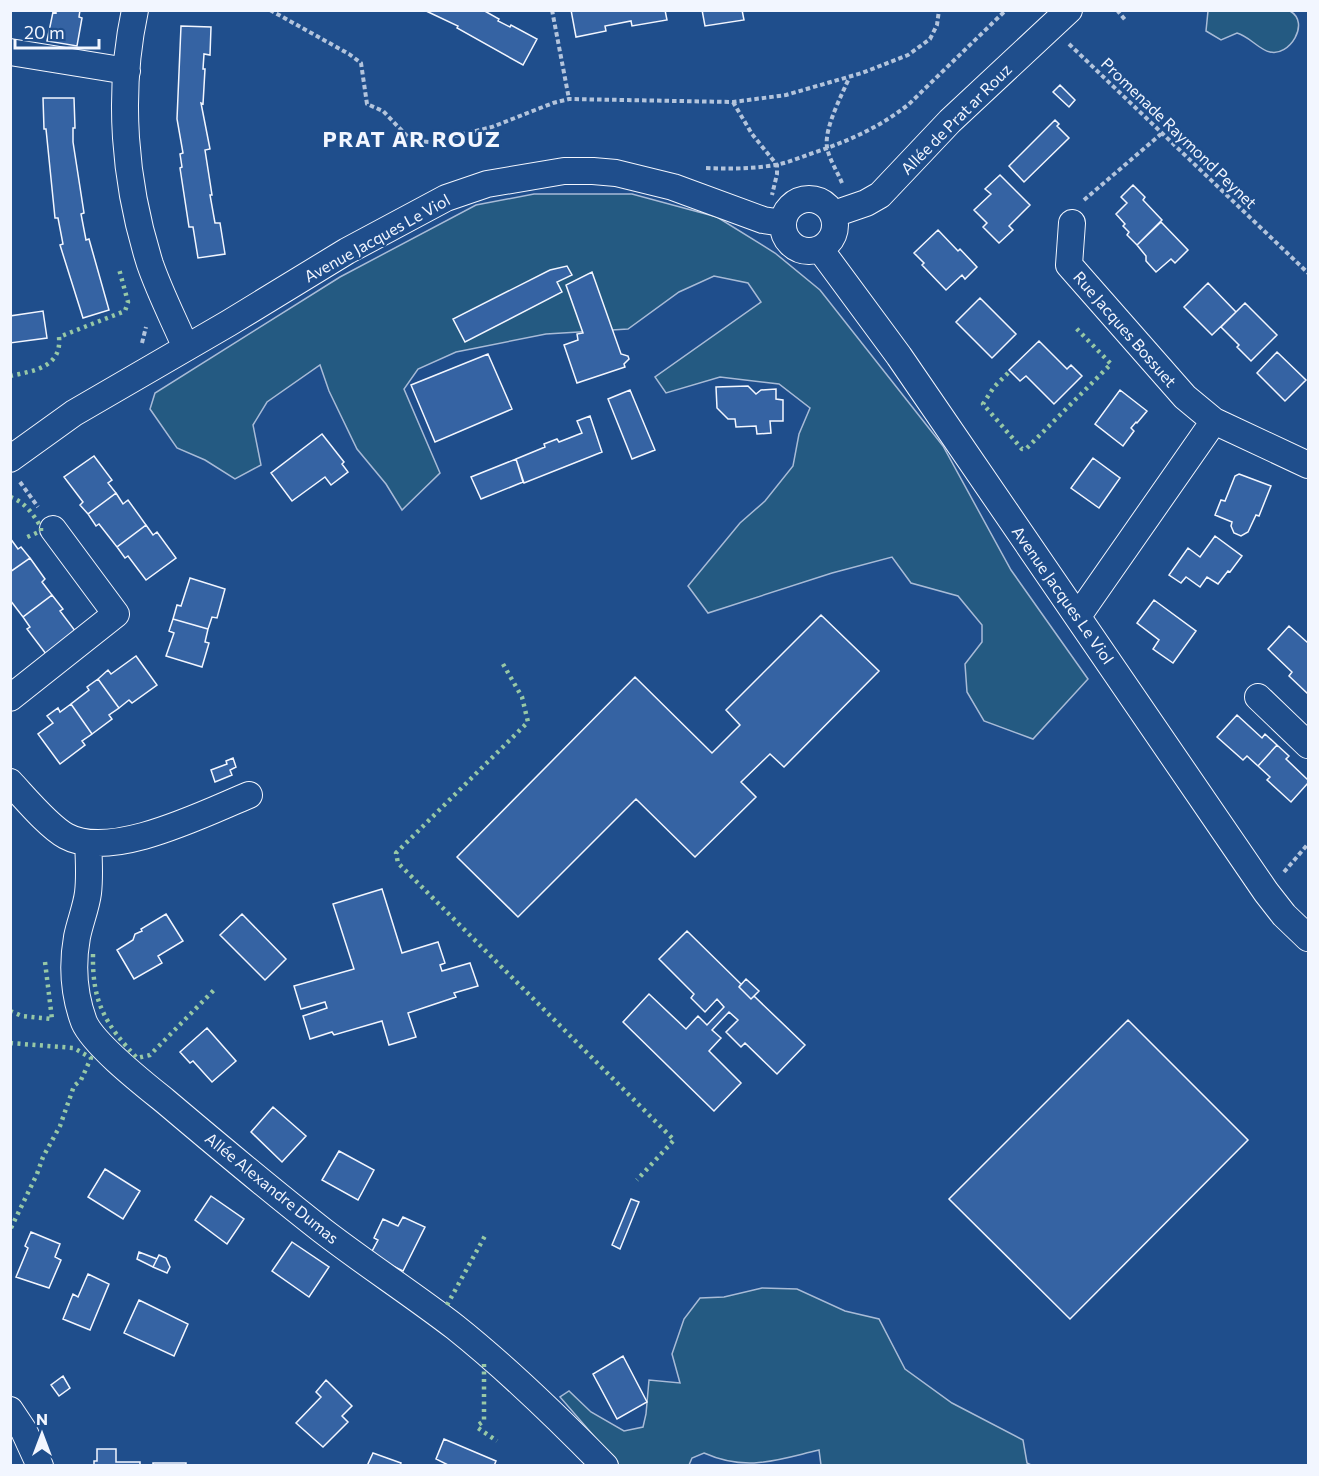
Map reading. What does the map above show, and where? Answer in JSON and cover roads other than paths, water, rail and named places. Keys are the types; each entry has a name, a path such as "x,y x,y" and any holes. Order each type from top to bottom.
{"street":[{"path":"135,10 127,71 125,128 133,198 151,266 186,348"},
{"name":"Allée de Prat ar Rouz","path":"844,211 872,200 886,189 950,121 1060,19"},
{"path":"10,52 127,71"},
{"name":"Avenue Jacques Le Viol","path":"14,468 74,413 347,251 422,210 468,190 508,179 564,171 616,173 673,187 773,221"},
{"path":"808,198 844,211 836,222 832,238 820,249 811,251 797,248 773,221 794,204 808,198"},
{"name":"Rue Jacques Bossuet","path":"1072,223 1069,265 1185,397 1214,421 1308,465"},
{"name":"Avenue Jacques Le Viol","path":"820,249 899,356 1266,892 1284,915 1308,938"},
{"path":"1078,616 1214,421"},
{"path":"10,698 116,614 53,529"},
{"path":"1258,697 1308,745"},
{"path":"10,782 58,831 68,837 88,843 134,838 172,826 249,795"},
{"name":"Allée Alexandre Dumas","path":"88,843 90,871 84,912 77,937 74,976 77,999 85,1025 97,1040 139,1079 260,1181 326,1233 417,1298 506,1369 605,1466"},
{"path":"10,1410 24,1431 40,1466"}],"district":[{"name":"PRAT AR ROUZ","path":"412,139"}]}
